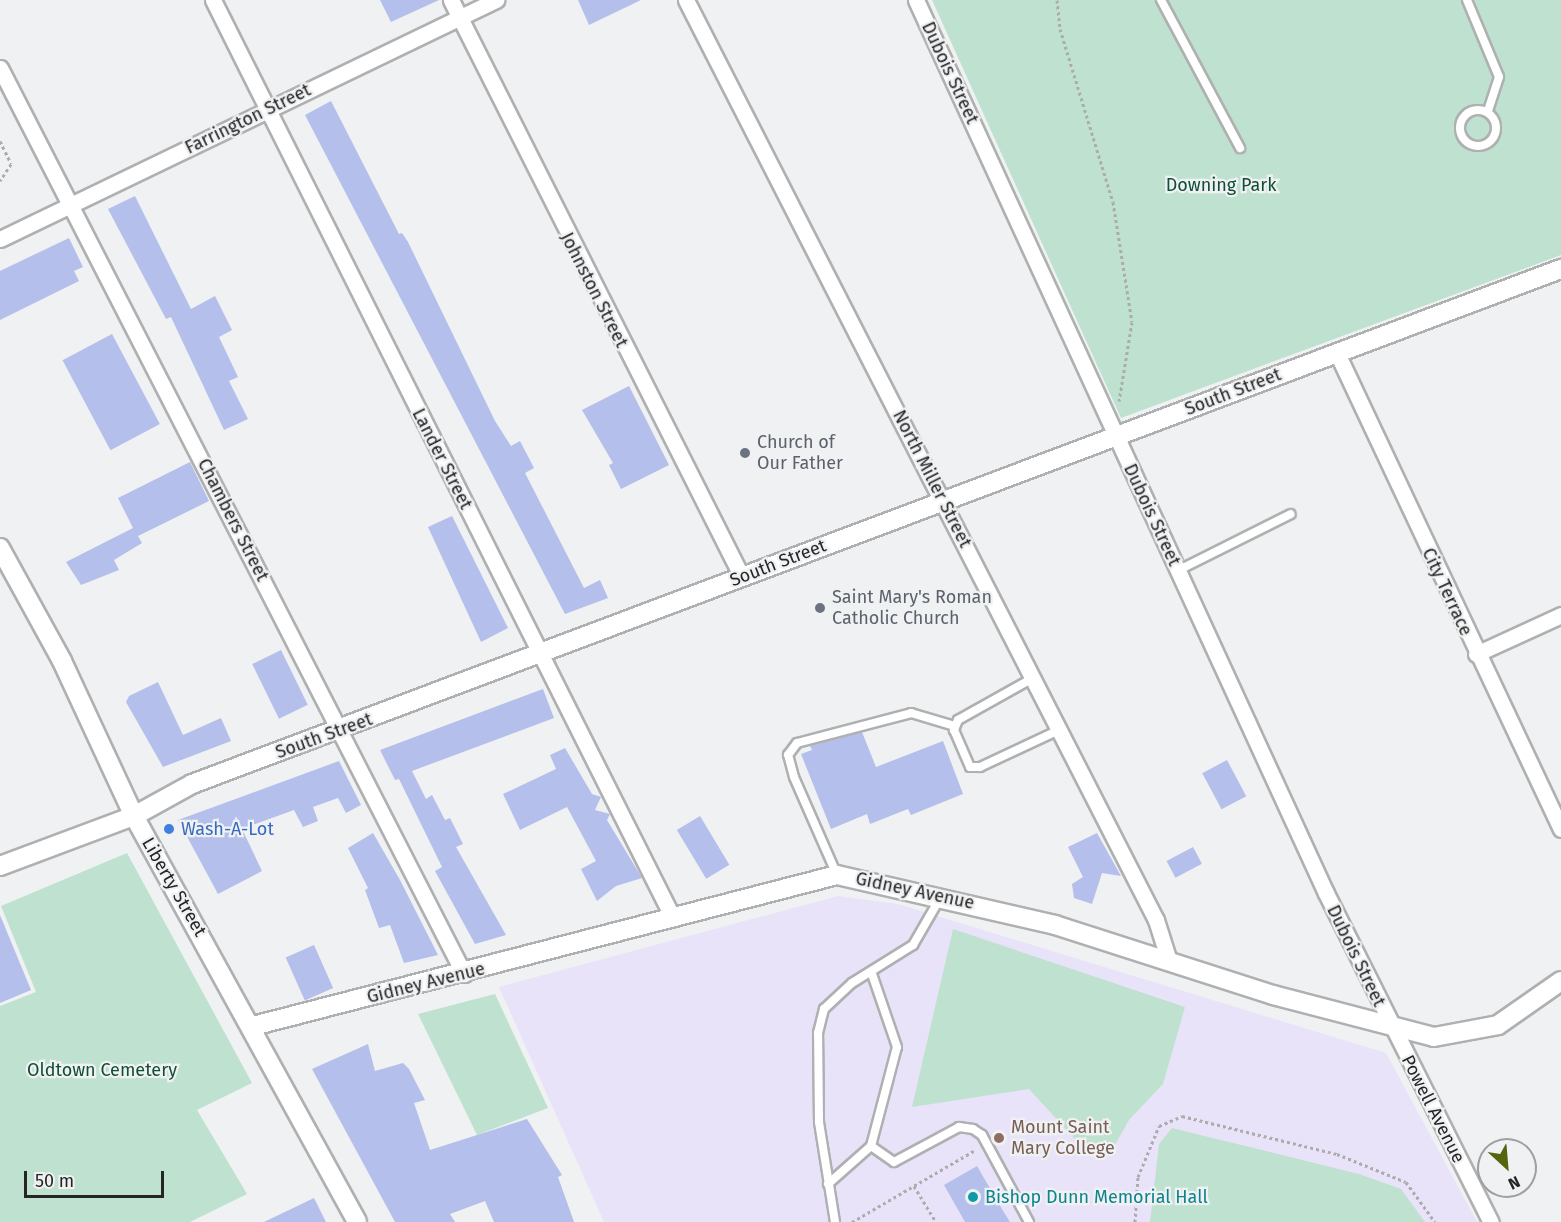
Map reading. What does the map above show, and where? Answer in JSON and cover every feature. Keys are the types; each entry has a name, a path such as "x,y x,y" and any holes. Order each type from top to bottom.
{"street":[{"name":"Lander Street","path":"213,0 266,111 673,918"},
{"name":"Johnston Street","path":"451,0 742,577"},
{"name":"Farrington Street","path":"0,239 496,0"},
{"name":"North Miller Street","path":"686,0 944,501 1156,920 1168,961"},
{"name":"Dubois Street","path":"916,0 1177,571 1390,1028"},
{"name":"Chambers Street","path":"0,68 464,974"},
{"name":"South Street","path":"0,867 134,816 192,784 339,731 540,653 1561,269"},
{"name":"City Terrace","path":"1337,353 1476,654 1561,829"},
{"name":"Liberty Street","path":"0,548 62,661 134,816 253,1026 357,1222"},
{"path":"1476,654 1561,615"},
{"name":"Gidney Avenue","path":"253,1026 464,974 837,875 942,896 1055,924 1168,961 1390,1028 1434,1037 1472,1033 1498,1025 1561,981"},
{"name":"Powell Avenue","path":"1390,1028 1491,1222"}],"lane":[{"path":"1161,0 1240,148"},
{"path":"1467,0 1499,77 1488,111 1497,129 1489,142 1473,146 1462,140 1458,132 1464,117 1488,111"},
{"path":"1177,571 1291,514"},
{"path":"1034,678 958,720 955,726 970,767 980,767 1060,729"},
{"path":"837,875 794,777 788,755 797,743 911,713 955,726"},
{"path":"835,1222 819,1122 818,1033 824,1009 852,982 872,974 913,945 942,896"},
{"path":"828,1184 870,1146 897,1047 872,974"},
{"path":"870,1146 894,1162 959,1127 974,1129 982,1135 1029,1222"}],"path":[{"path":"1057,0 1060,29 1113,202 1132,322 1119,404"},
{"path":"0,141 11,164 0,181"},
{"path":"1135,1222 1138,1178 1159,1126 1182,1116 1337,1154 1406,1182 1435,1222"},
{"path":"852,1222 975,1150 980,1160"},
{"path":"914,1186 936,1222"}],"shaded area":[{"name":"Mount Saint Mary College","path":"838,896 898,904 1386,1053 1477,1222 604,1222 499,987"}],"green space":[{"name":"Downing Park","path":"932,0 1561,0 1561,255 1121,418"},
{"name":"Oldtown Cemetery","path":"127,853 252,1083 197,1110 247,1194 190,1222 0,1222 0,1006 36,992 1,906"},
{"path":"953,929 1185,1007 1163,1084 1129,1120 1111,1152 1097,1155 1084,1149 1029,1089 912,1107"},
{"path":"495,994 548,1108 477,1135 418,1014"},
{"path":"1172,1128 1359,1174 1401,1189 1425,1222 1150,1222 1159,1144"}],"building":[{"path":"380,0 439,0 391,22"},
{"path":"578,0 641,0 589,25"},
{"path":"331,101 399,234 402,233 408,242 495,421 511,446 520,441 534,468 525,473 584,588 600,580 608,598 565,614 305,115"},
{"path":"135,196 191,309 215,296 232,330 219,337 238,377 229,381 248,419 224,430 171,317 166,319 108,209"},
{"path":"69,238 83,267 74,271 79,281 0,320 0,271"},
{"path":"112,334 160,424 110,450 63,360"},
{"path":"629,386 669,465 621,489 609,465 613,463 582,410"},
{"path":"190,462 209,501 138,536 142,543 114,560 119,570 81,585 66,562 133,528 118,498"},
{"path":"452,516 508,628 481,642 428,527"},
{"path":"281,650 308,705 279,719 252,664"},
{"path":"158,682 183,735 221,718 231,741 163,767 126,702 129,696"},
{"path":"543,689 554,718 412,771 426,799 432,795 445,820 450,818 463,844 456,847 506,935 475,944 435,871 442,867 399,779 395,780 380,750"},
{"path":"862,732 876,767 943,741 963,794 911,815 908,809 870,824 867,814 831,829 801,754 812,750 810,746"},
{"path":"565,748 592,794 601,797 595,810 610,814 607,820 642,878 616,886 597,901 581,869 596,861 567,807 520,830 503,794 556,769 550,755"},
{"path":"1227,760 1246,796 1222,809 1202,773"},
{"path":"339,761 361,805 346,813 338,798 313,807 318,821 303,827 294,810 250,826 243,831 262,871 218,894 178,820"},
{"path":"700,816 729,865 706,879 677,830"},
{"path":"373,833 438,955 404,963 390,925 379,928 365,890 368,888 348,848"},
{"path":"1097,833 1121,876 1102,873 1092,904 1074,898 1072,884 1083,877 1068,847"},
{"path":"1193,847 1202,864 1175,878 1167,861"},
{"path":"0,915 31,990 0,1003"},
{"path":"314,945 333,988 305,1001 286,958"},
{"path":"368,1044 375,1071 403,1063 409,1069 425,1100 414,1103 430,1150 527,1119 562,1175 558,1177 574,1222 494,1222 485,1201 450,1214 455,1222 395,1222 312,1069"},
{"name":"Bishop Dunn Memorial Hall","path":"977,1166 1010,1222 965,1222 944,1185"},
{"path":"314,1198 326,1222 264,1222"}],"place":[{"name":"Church of Our Father","path":"745,453"},
{"name":"Saint Mary's Roman Catholic Church","path":"820,608"},
{"name":"Wash-A-Lot","path":"169,829"},
{"name":"Mount Saint Mary College","path":"999,1138"},
{"name":"Bishop Dunn Memorial Hall","path":"973,1197"}]}
